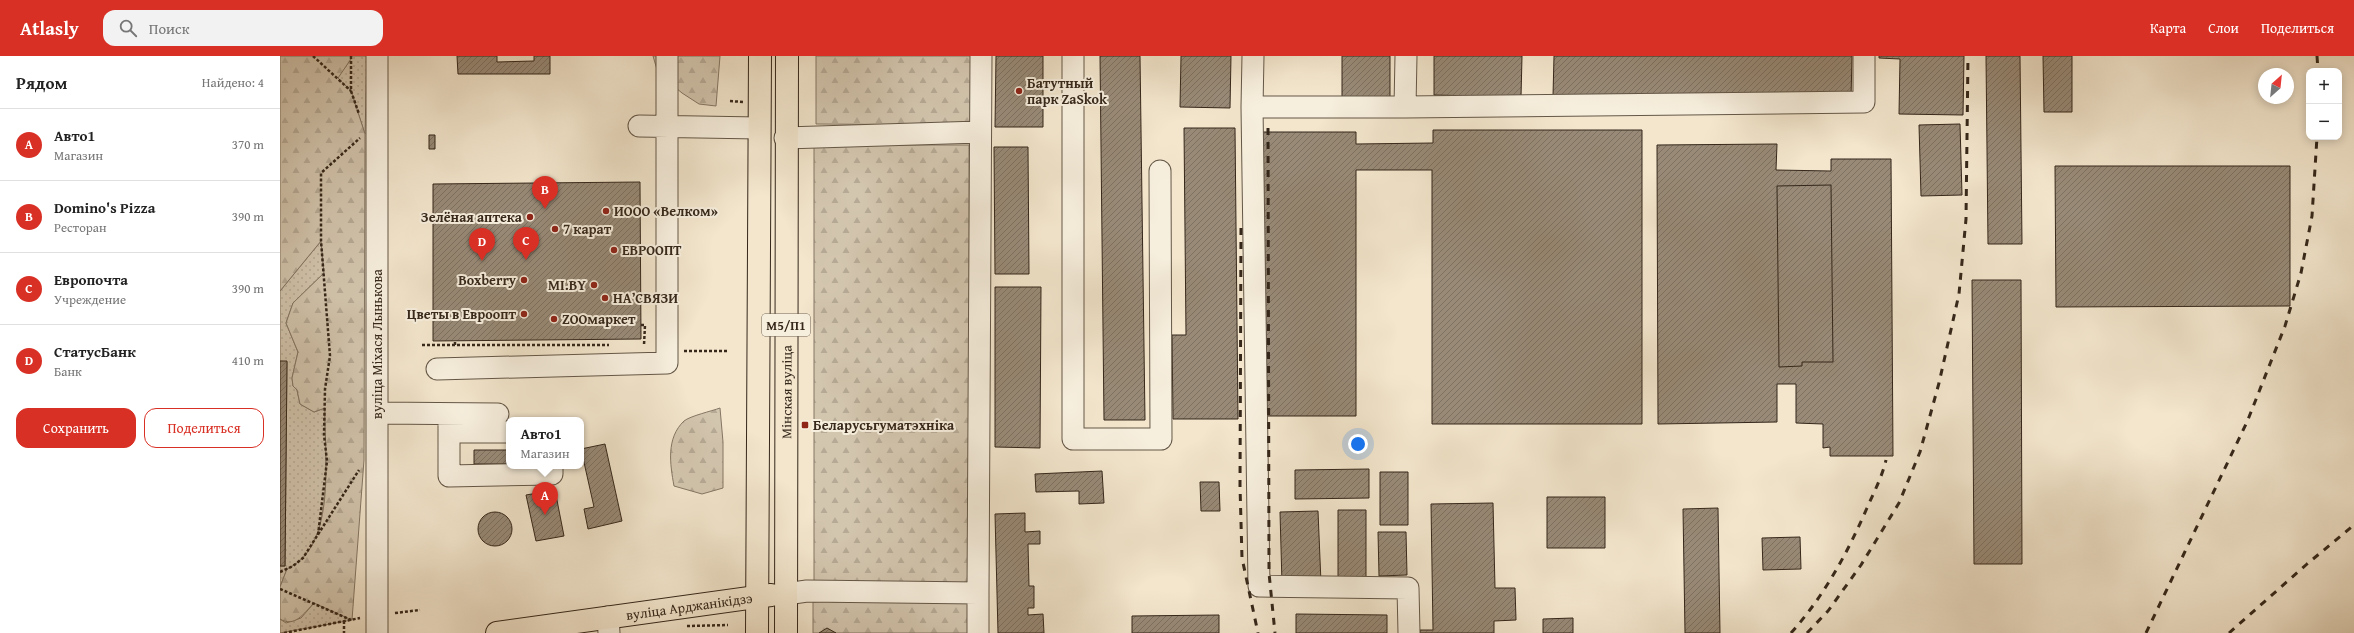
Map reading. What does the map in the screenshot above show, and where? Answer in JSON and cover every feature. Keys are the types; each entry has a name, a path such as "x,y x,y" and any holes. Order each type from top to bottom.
{"main road":[{"name":"Мінская вуліца","path":"757,633 760,56"},
{"name":"Мінская вуліца","path":"786,633 785,138 787,56"},
{"name":"вуліца Арджанікідзэ","path":"497,633 608,625 757,597 786,594"}],"street":[{"name":"вуліца Міхася Лынькова","path":"376,56 368,122 377,413 377,624"},
{"path":"437,369 668,363 667,56"},
{"path":"978,633 981,56"},
{"path":"1073,56 1072,439 1161,439 1160,171"},
{"path":"1253,56 1252,107 1259,586 1408,588 1409,633"},
{"path":"1405,107 1406,56"},
{"path":"1252,107 1405,107 1864,102 1864,56"},
{"path":"639,126 759,128"},
{"path":"785,138 980,132"},
{"path":"377,413 449,423 504,423"},
{"path":"449,423 449,476 552,474 552,469"},
{"path":"786,594 807,592 978,593"}],"path":[{"path":"313,56 351,91 368,122 321,173 321,241 330,356 325,389 324,435 327,461 318,535"},
{"path":"351,56 351,91"},
{"path":"638,345 646,345 645,325 641,325"},
{"path":"422,345 614,345"},
{"path":"280,572 299,562 355,479 361,466"},
{"path":"280,589 352,620 377,624 420,610"},
{"path":"284,633 352,620"},
{"path":"344,621 344,633"}],"green space":[{"path":"280,56 351,56 351,59 338,78 351,91 365,134 364,460 352,620 314,603 295,621 290,622 280,619 280,587 287,569 303,557 314,541 321,520 325,497 326,473 325,408 314,412 300,404 297,390 293,386 292,378 298,352 286,323 293,303 324,273 321,241 280,291"},
{"path":"351,56 367,56 365,134 351,91 337,78 351,59"},
{"path":"653,56 720,56 716,106 699,104 682,93 658,73"},
{"path":"816,56 973,56 972,125 816,124"},
{"path":"814,145 969,145 970,585 814,584"},
{"path":"321,241 324,273 293,303 286,323 298,352 292,378 293,386 297,390 300,404 314,412 325,408 325,497 321,520 314,541 303,557 287,569 280,587 280,566 285,566 287,362 280,361 280,291"},
{"path":"720,408 723,442 723,488 702,494 674,486 671,469 671,452 674,435 678,428 687,419"},
{"path":"813,599 969,600 969,633 813,633"},
{"path":"314,603 352,620 280,633 280,619 286,623 301,618"}],"building":[{"path":"457,56 497,56 497,62 534,61 534,56 550,56 550,74 458,74"},
{"name":"Батутный парк ZaSkok","path":"996,56 1043,56 1043,127 995,127"},
{"path":"1100,56 1140,56 1145,420 1104,420"},
{"path":"1181,56 1231,56 1230,108 1180,107"},
{"path":"1342,56 1390,56 1390,99 1342,99"},
{"path":"1434,56 1522,56 1521,97 1434,95"},
{"path":"1554,56 1852,56 1851,99 1553,96"},
{"path":"1879,56 1964,56 1963,115 1899,114 1900,59 1879,58"},
{"path":"1986,56 2020,56 2022,244 1988,244"},
{"path":"2043,56 2072,56 2072,112 2044,112"},
{"path":"1960,124 1962,195 1921,196 1919,125"},
{"path":"1184,128 1235,128 1238,419 1173,419 1172,335 1186,335"},
{"path":"1433,130 1642,130 1642,424 1432,424 1432,170 1356,170 1356,416 1262,416 1261,132 1356,132 1356,144 1433,143"},
{"path":"429,135 435,135 435,149 429,149"},
{"path":"1777,144 1776,170 1831,171 1831,159 1891,159 1893,456 1830,456 1830,447 1823,448 1823,424 1796,423 1796,384 1777,384 1777,422 1658,424 1657,145"},
{"path":"994,147 1028,147 1029,274 995,274"},
{"path":"2055,166 2290,166 2290,306 2056,307"},
{"path":"640,182 641,339 433,341 433,184"},
{"path":"1831,185 1833,362 1802,362 1802,366 1779,367 1777,186"},
{"path":"1972,280 2021,280 2022,564 1974,564"},
{"path":"995,287 1041,287 1040,448 995,447"},
{"path":"280,361 287,361 285,566 280,566"},
{"path":"605,444 622,521 588,529 584,509 594,507 584,462 584,448"},
{"path":"474,450 506,450 506,464 474,464"},
{"path":"1369,469 1369,498 1295,499 1295,470"},
{"path":"1102,471 1104,503 1079,504 1079,491 1036,492 1035,474"},
{"path":"1380,472 1408,472 1408,525 1380,525"},
{"path":"1200,482 1219,482 1220,511 1201,511"},
{"path":"555,490 564,536 536,541 526,495"},
{"path":"1547,497 1605,497 1605,548 1547,548"},
{"path":"1493,503 1495,588 1515,588 1516,620 1494,621 1494,633 1420,633 1420,630 1433,630 1431,504"},
{"path":"1718,508 1720,633 1685,633 1683,509"},
{"path":"1338,510 1366,510 1366,584 1338,584"},
{"path":"1318,511 1321,583 1282,584 1280,512"},
{"path":"492,512 498,512 507,517 511,523 511,535 507,541 498,546 492,546 483,541 478,532 478,526 483,517"},
{"path":"1025,513 1025,532 1040,531 1040,544 1028,544 1029,586 1034,586 1034,608 1028,608 1028,615 1043,614 1044,633 998,633 995,514"},
{"path":"1378,532 1406,532 1407,575 1379,576"},
{"path":"1800,537 1801,569 1763,570 1762,538"},
{"path":"1296,614 1387,615 1387,633 1296,633"},
{"path":"1219,615 1219,633 1132,633 1132,616"},
{"path":"1573,618 1573,633 1543,633 1543,619"},
{"path":"827,628 836,633 819,633"}],"railway":[{"path":"1807,633 1828,611 1861,565 1899,503 1920,452 1939,383 1959,294 1966,219 1968,56"},
{"path":"2317,56 2318,68"},
{"path":"1268,128 1269,573 1275,633"},
{"path":"2146,633 2247,422 2285,326 2301,273 2312,216 2317,140"},
{"path":"1241,228 1240,486 1242,558 1258,633"},
{"path":"1791,633 1814,604 1843,558 1878,484 1886,460"},
{"path":"2229,633 2307,564 2354,525"}],"place":[{"name":"Батутный парк ZaSkok","path":"1019,91"},
{"name":"Domino's Pizza","path":"545,209"},
{"name":"ИООО «Велком»","path":"606,211"},
{"name":"Зелёная аптека","path":"530,217"},
{"name":"7 карат","path":"555,229"},
{"name":"ЕВРООПТ","path":"614,250"},
{"name":"Европочта","path":"526,260"},
{"name":"СтатусБанк","path":"482,261"},
{"name":"Boxberry","path":"524,280"},
{"name":"MI.BY","path":"594,285"},
{"name":"НАʼСВЯЗИ","path":"605,298"},
{"name":"Цветы в Евроопт","path":"524,314"},
{"name":"ZOOмаркет","path":"554,319"},
{"name":"Беларусьгуматэхніка","path":"805,425"},
{"name":"Авто1","path":"545,515"}]}
